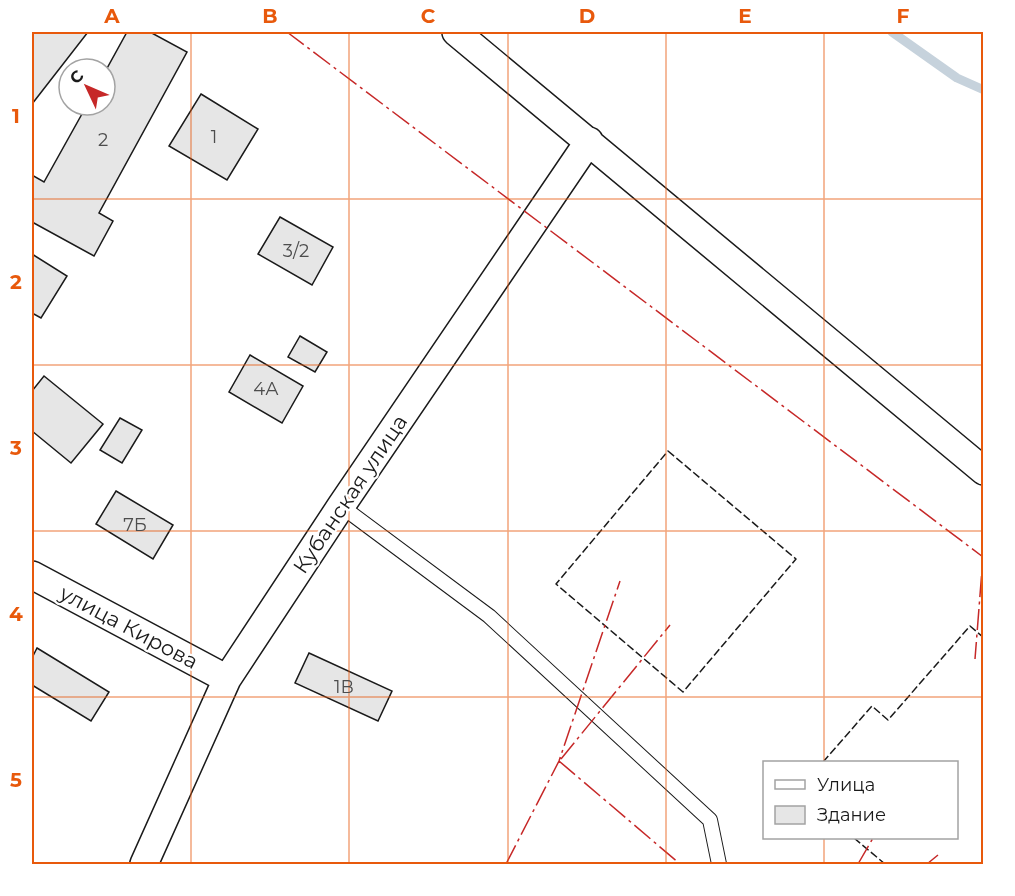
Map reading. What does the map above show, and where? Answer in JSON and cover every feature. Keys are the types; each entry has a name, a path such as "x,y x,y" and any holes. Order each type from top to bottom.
{"street":[{"path":"456,32 984,471"},
{"name":"Кубанская улица","path":"144,864 227,679 341,506 589,141"},
{"name":"улица Кирова","path":"32,575 227,679"}],"lane":[{"path":"341,506 489,616 710,820 719,864"}],"building":[{"path":"32,32 88,32 69,57 57,57 57,72 32,104"},
{"path":"127,32 150,32 187,52 99,213 113,221 94,256 32,222 32,175 44,182 80,117 117,117 117,57 113,57"},
{"path":"201,94 258,129 227,180 169,146"},
{"path":"280,217 333,247 312,285 258,254"},
{"path":"32,254 67,276 41,318 32,313"},
{"path":"300,336 327,352 315,372 288,357"},
{"path":"250,355 303,386 282,423 229,392"},
{"path":"44,376 103,424 71,463 32,431 32,391"},
{"path":"120,418 142,430 122,463 100,450"},
{"path":"116,491 173,525 153,559 96,524"},
{"path":"37,648 109,692 91,721 32,685 32,658"},
{"path":"309,653 392,691 378,721 295,683"}],"waterway":[{"path":"892,32 957,78 984,90"}],"fence":[{"path":"668,451 796,559 683,692 556,584 668,451"},
{"path":"824,761 872,706 888,720 970,626 984,638"},
{"path":"855,839 885,864"}],"power":[{"path":"287,32 983,557 975,659"},
{"path":"506,864 559,761 620,581"},
{"path":"561,759 670,625"},
{"path":"559,761 680,864"},
{"path":"858,864 872,839"},
{"path":"927,864 938,855"}]}
